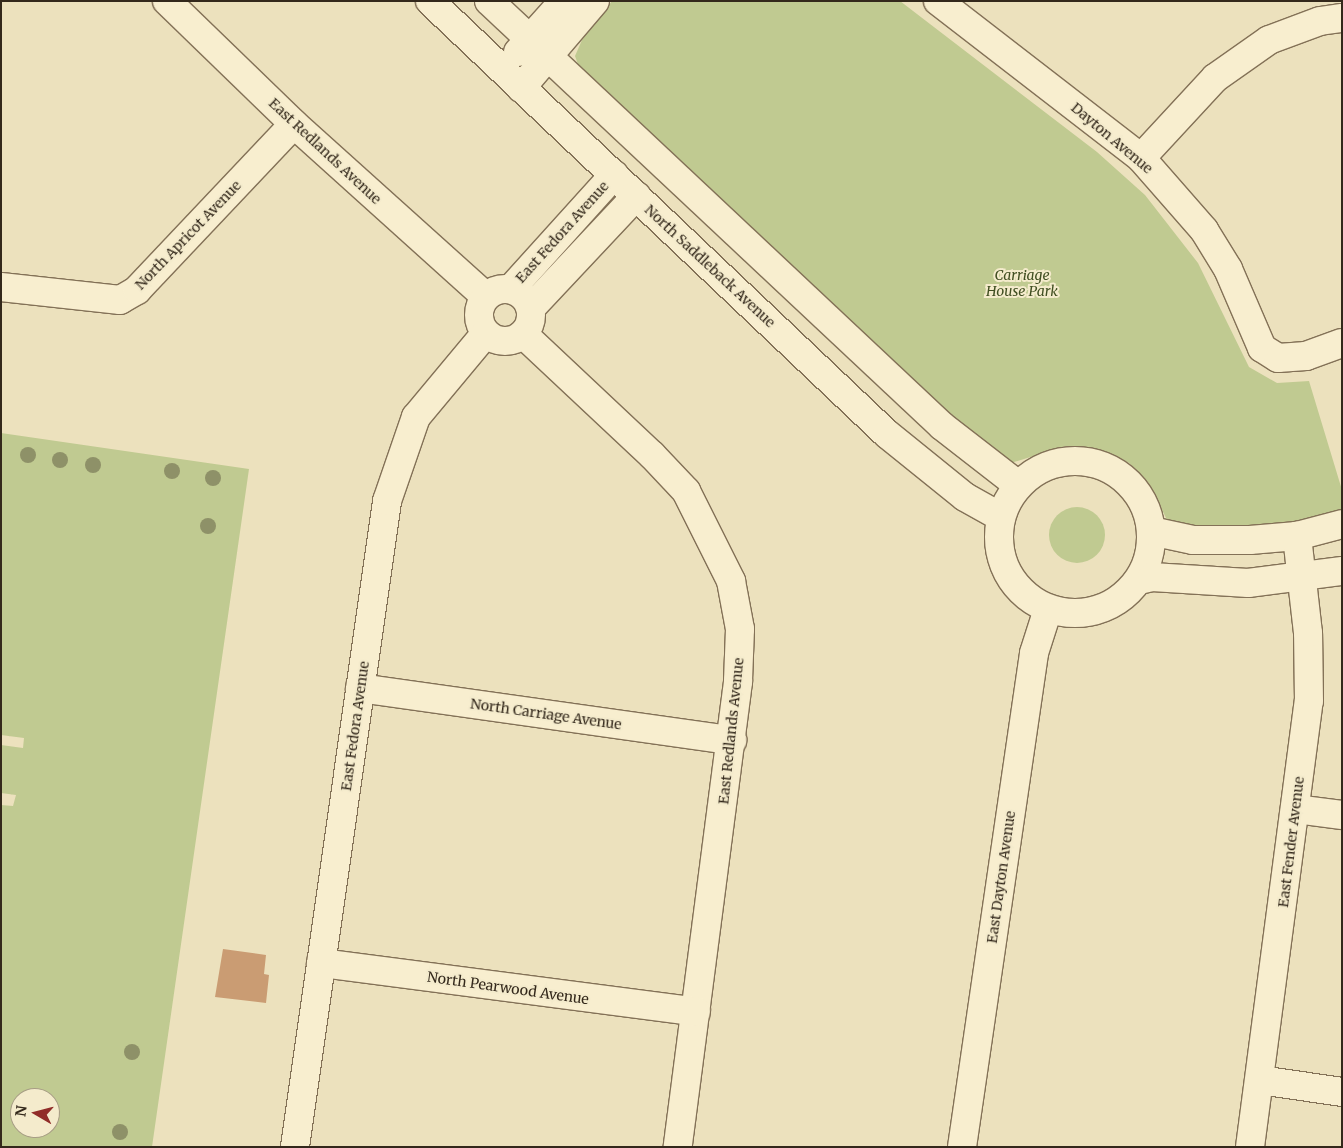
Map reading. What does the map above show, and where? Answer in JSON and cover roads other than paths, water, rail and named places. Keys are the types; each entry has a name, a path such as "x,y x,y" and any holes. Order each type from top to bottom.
{"street":[{"name":"East Redlands Avenue","path":"167,1 294,124 498,293"},
{"name":"North Saddleback Avenue","path":"430,1 887,434 965,497 1001,517"},
{"path":"489,1 942,426 1018,486"},
{"path":"502,69 564,1"},
{"path":"521,88 550,58 595,1"},
{"name":"Dayton Avenue","path":"938,1 1141,158 1204,230 1228,269 1262,348 1278,358 1306,356 1342,343"},
{"path":"1141,158 1215,78 1268,40 1320,21 1342,18"},
{"name":"North Apricot Avenue","path":"1,287 120,300 137,290 294,124"},
{"name":"East Fedora Avenue","path":"498,293 614,175"},
{"name":"East Fedora Avenue","path":"531,308 636,196"},
{"path":"498,293 523,295 531,308 531,320 523,334 505,342 486,333 479,314 498,293"},
{"name":"East Fedora Avenue","path":"295,1147 387,501 399,458 416,418 486,333"},
{"name":"East Redlands Avenue","path":"523,334 652,455 686,491 712,537 731,581 740,629 732,740 678,1147"},
{"path":"1064,460 1090,461 1115,470 1135,488 1148,512 1151,531 1148,562 1139,580 1124,596 1105,608 1084,614 1048,609 1020,591 1005,569 999,544 1001,517 1018,486 1047,466 1064,460"},
{"path":"1151,531 1218,541 1297,536 1342,524"},
{"name":"East Fender Avenue","path":"1250,1147 1309,701 1308,633 1297,536"},
{"path":"1139,580 1152,578 1248,583 1302,579 1342,571"},
{"name":"East Dayton Avenue","path":"962,1147 1034,653 1048,609"},
{"name":"North Carriage Avenue","path":"360,688 732,740"},
{"path":"1295,808 1342,815"},
{"name":"North Pearwood Avenue","path":"321,963 696,1012"},
{"path":"1260,1080 1342,1092"}],"park label":[{"name":"Carriage House Park","path":"1022,284"}]}
